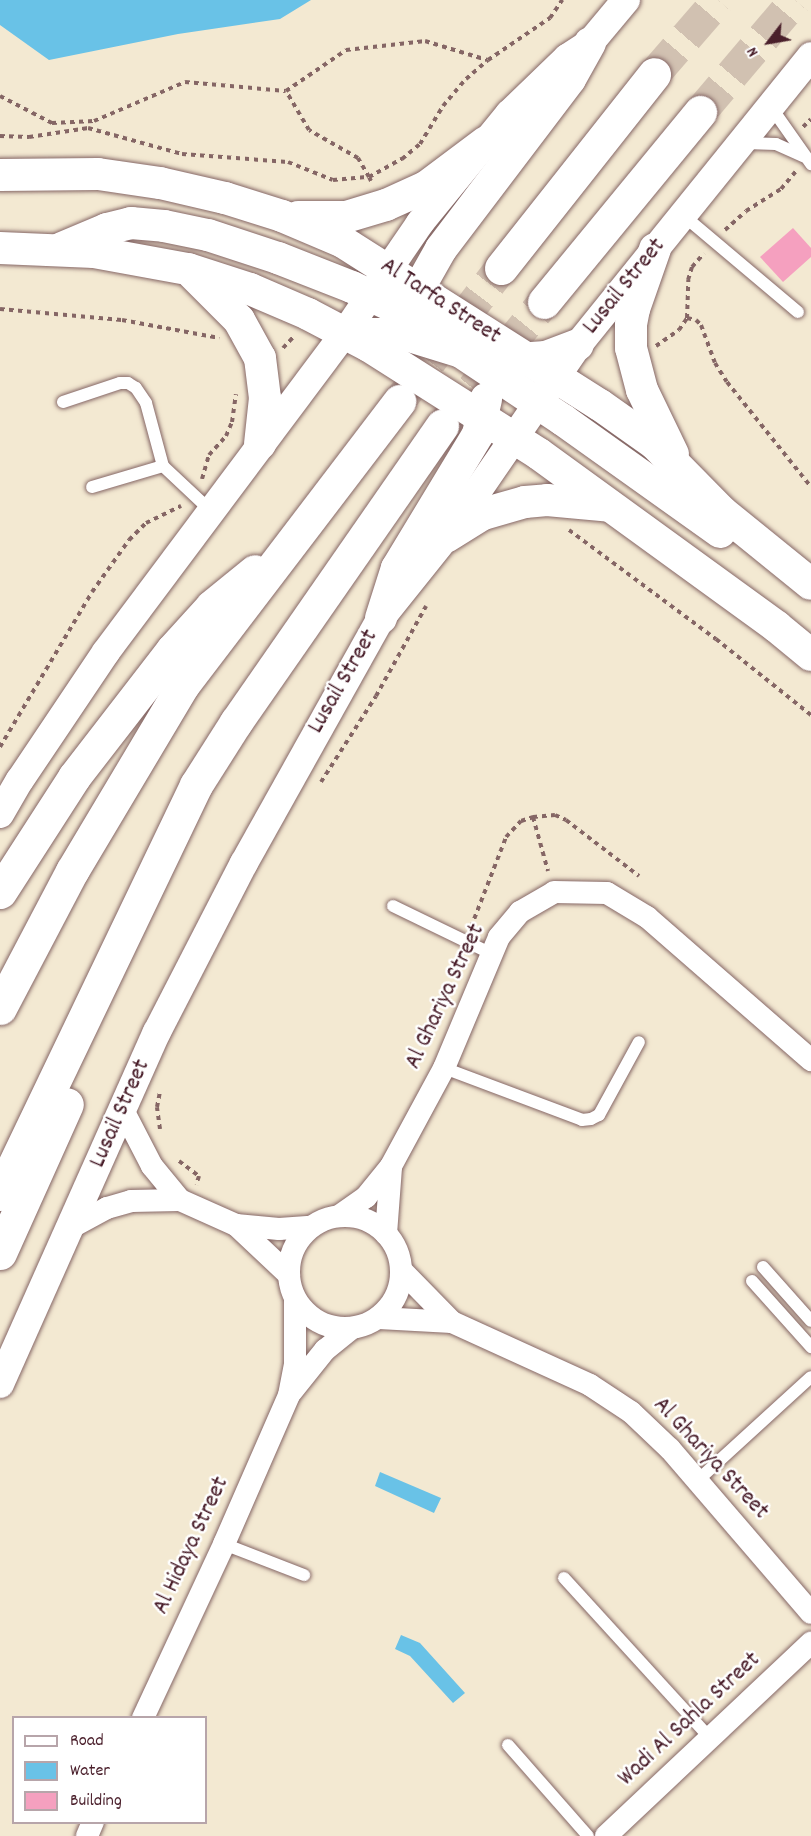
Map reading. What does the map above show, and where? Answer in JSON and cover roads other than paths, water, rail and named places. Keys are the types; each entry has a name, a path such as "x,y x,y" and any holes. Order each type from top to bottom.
{"highway":[{"path":"501,268 654,74"},
{"path":"544,302 700,112"},
{"path":"0,1008 72,871 183,685 399,402"},
{"path":"0,1194 196,785 236,722 461,415"},
{"path":"0,892 74,777 172,650 212,606 243,580 284,552"},
{"path":"0,1253 173,862 196,785"}],"main road":[{"path":"344,334 388,332 417,314 441,249 570,79 590,43"},
{"path":"282,216 346,217 386,205 426,187 486,142"},
{"name":"Al Tarfa Street","path":"0,175 98,174 160,183 225,198 282,216 344,242 389,269 417,314"},
{"path":"58,250 80,238 123,225 164,226 208,235 278,258 417,314 476,344 508,357 528,359 546,357 578,345"},
{"path":"0,248 94,252 188,269 250,289 308,314 344,334 461,415 514,438 615,507 777,627 811,655"},
{"path":"655,249 634,309 631,348 636,371 652,414 679,465"},
{"path":"188,269 239,320 255,345 264,377 265,416 260,444"},
{"path":"381,618 397,568 478,434 461,415 417,314"},
{"path":"476,344 538,403 747,552 811,585"},
{"path":"461,415 486,385 476,344"},
{"path":"528,359 655,444 679,465 722,512 811,585"},
{"path":"446,537 483,514 525,502 569,501 615,507"}],"street":[{"path":"0,814 20,780 106,652 344,334 420,223 509,114 556,68 590,43 626,0"},
{"name":"Lusail Street","path":"0,1384 157,1032 244,863 381,618 446,537 578,345 811,56"},
{"name":"Al Ghariya Street","path":"339,1216 366,1197 391,1166 444,1068 499,937 520,912 554,892 607,893 647,917 811,1060"},
{"path":"122,1108 146,1157 185,1203"},
{"name":"Al Ghariya Street","path":"386,1234 391,1166"},
{"path":"68,1229 107,1208 131,1201 185,1203 236,1225 279,1229 311,1227 339,1216 365,1220 386,1234 394,1245 402,1271 398,1293 387,1311 378,1318 351,1329 325,1326 308,1315 296,1300 289,1275 291,1257 298,1240 311,1227"},
{"path":"236,1225 289,1275"},
{"name":"Al Ghariya Street","path":"402,1271 452,1322 590,1385 631,1412 670,1449 811,1613"},
{"name":"Al Hidaya Street","path":"143,1716 224,1544 289,1395 295,1363 296,1300"},
{"name":"Al Ghariya Street","path":"378,1318 452,1322"},
{"name":"Al Hidaya Street","path":"289,1395 325,1350 351,1329"},
{"name":"Wadi Al Sahla Street","path":"606,1836 811,1644"}],"lane":[{"path":"771,107 809,161"},
{"path":"741,144 776,144 809,161"},
{"path":"684,216 798,312"},
{"path":"63,402 120,383 128,383 136,388 146,404 162,466 211,511"},
{"path":"92,487 162,466"},
{"path":"393,906 492,954"},
{"path":"444,1068 582,1120 591,1119 599,1115 639,1042"},
{"path":"763,1267 811,1321"},
{"path":"752,1281 811,1347"},
{"path":"697,1481 811,1377"},
{"path":"224,1544 304,1575"},
{"path":"564,1578 710,1738"},
{"path":"508,1745 588,1836"}],"water":[{"path":"0,0 311,0 280,19 178,34 49,60 0,25"},
{"path":"380,1472 441,1498 434,1513 375,1486"},
{"path":"401,1635 420,1643 465,1693 453,1703 410,1656 395,1649"}],"tunnel":[{"path":"654,74 718,0"},
{"path":"700,112 795,0"},
{"path":"400,400 501,268"},
{"path":"442,426 544,302"}]}
